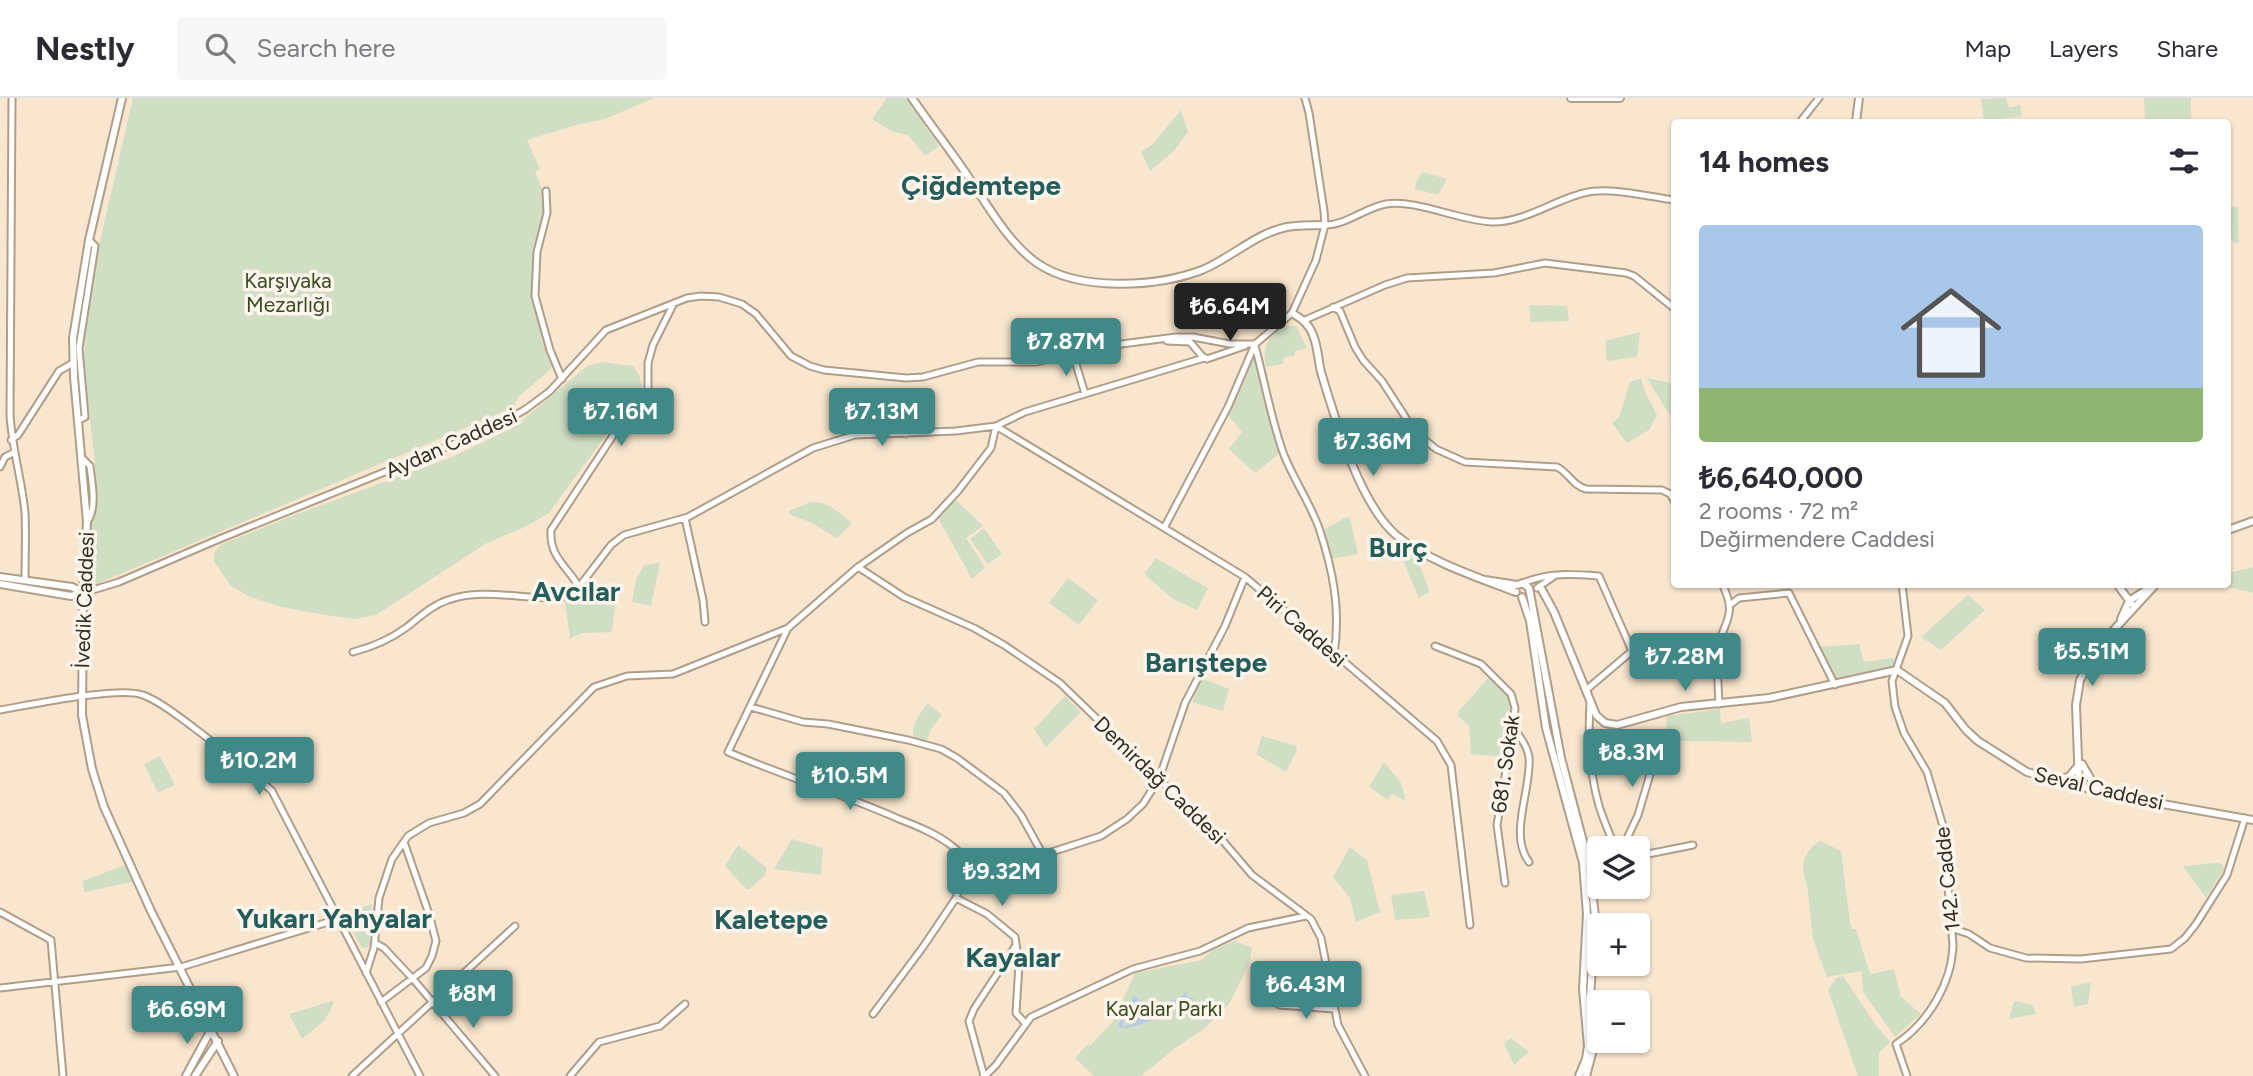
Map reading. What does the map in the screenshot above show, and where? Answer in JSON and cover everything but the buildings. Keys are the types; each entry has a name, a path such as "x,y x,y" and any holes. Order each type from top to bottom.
{"main road":[{"name":"İvedik Caddesi","path":"122,98 89,240 80,310 73,338 87,522 81,697 87,747 104,807 151,911 234,1076"},
{"path":"912,98 996,218 1023,250 1046,269 1067,276 1114,284 1138,285 1157,282 1200,271 1261,237 1286,227 1325,225"},
{"path":"1571,98 1620,98"},
{"path":"1856,119 1859,98"},
{"path":"1292,313 1305,320 1314,336 1320,369 1357,476 1368,498 1395,535 1416,550 1485,580 1527,589 1550,599 1590,703 1596,715 1605,723 1617,725 1681,708 1835,685 1897,670"},
{"path":"2231,529 2253,521"},
{"path":"0,577 71,596 83,593"},
{"path":"0,583 25,584"},
{"path":"2120,588 2138,604"},
{"path":"2119,624 2132,598 2149,588"},
{"path":"2081,787 2076,705 2080,680 2099,646 2152,588"},
{"path":"1527,589 1546,728 1586,864 1595,916 1590,999 1594,1046 1586,1076"},
{"name":"Seval Caddesi","path":"1897,670 1945,703 1966,730 2019,768 2048,779 2101,792 2249,819"},
{"path":"2048,779 2069,777 2080,765"},
{"path":"2080,765 2101,792"},
{"path":"1579,1076 1588,1046 1583,989 1587,914 1586,864"},
{"path":"186,1076 212,1028"},
{"path":"195,1076 218,1041"},
{"path":"208,1054 224,1055"}],"street":[{"path":"12,98 11,440 21,482 25,515 25,584"},
{"path":"353,652 387,639 436,605 470,594 533,598 566,597 577,593 611,545 624,535 685,518 813,449 855,435 956,431 996,426 1025,412 1255,344 1292,313 1316,260 1325,225 1311,123 1304,98"},
{"path":"1802,119 1819,98"},
{"path":"1325,225 1335,225 1386,204 1493,222 1598,190 1671,199"},
{"path":"546,191 547,213 537,252 535,296 550,350 562,379"},
{"path":"1305,320 1407,278 1494,274 1545,263 1626,272 1671,306"},
{"name":"Aydan Caddesi","path":"83,593 119,582 493,428 526,409 562,379 606,330 674,302 701,296 719,297 742,304 755,314 791,356 824,370 916,378 978,362 1037,362 1098,347 1149,340"},
{"path":"579,587 558,559 550,543 551,530 618,428 648,391 648,363 653,345 674,302"},
{"path":"1333,307 1340,311 1354,347 1382,381 1406,420 1415,432 1436,449 1465,462 1550,466 1561,469 1581,488 1662,490 1671,496"},
{"path":"77,377 80,310"},
{"path":"1149,340 1185,336 1230,344 1255,344"},
{"path":"1149,340 1187,341 1193,343 1204,358"},
{"path":"1199,351 1202,342 1210,340"},
{"path":"1210,340 1217,347 1215,355"},
{"path":"1164,528 1228,407 1255,344"},
{"path":"1255,344 1277,434 1318,526 1337,598 1339,626 1334,654"},
{"path":"1073,354 1085,394"},
{"path":"11,440 18,435 59,371 73,363"},
{"path":"905,417 906,434"},
{"path":"366,973 375,943 379,898 392,859 408,836 429,822 464,813 480,804 594,687 627,676 673,674 788,628 858,567 932,519 964,484 991,448 996,426"},
{"name":"Piri Caddesi","path":"996,426 1245,577 1437,741 1451,765 1470,925"},
{"path":"0,467 5,457 13,453"},
{"path":"685,518 703,600 705,622"},
{"name":"Demirdağ Caddesi","path":"858,567 904,597 974,628 1004,645 1060,683 1223,841 1252,875 1311,919 1321,938 1338,1025 1365,1076"},
{"path":"1527,589 1569,573 1599,576 1632,651 1586,690"},
{"path":"1527,589 1544,576 1556,576"},
{"path":"873,1014 900,980 956,898 962,881 1101,836 1143,804 1158,779 1185,703 1225,626 1245,577"},
{"path":"1719,704 1718,652 1730,615 1730,605 1724,588"},
{"name":"142. Cadde","path":"1902,588 1908,636 1892,681 1895,707 1904,733 1927,772 1943,826 1948,862 1953,963 1923,1023 1896,1044 1907,1076"},
{"path":"1730,605 1739,598 1789,593 1835,685"},
{"path":"788,628 728,752 919,827 958,850 974,876"},
{"name":"681. Sokak","path":"1435,646 1481,664 1511,694 1515,708 1513,728 1497,825 1505,883"},
{"path":"1718,687 1724,696 1734,702"},
{"path":"1704,705 1718,687"},
{"path":"0,710 81,697 142,694 172,712 247,768 272,791 420,1076"},
{"path":"1590,703 1588,738 1591,769 1598,803 1610,836"},
{"path":"751,707 803,722 828,724 941,749 1004,793 1021,815 1042,855"},
{"path":"1513,728 1522,738 1529,758 1520,833 1523,853 1529,862"},
{"path":"1628,836 1638,815 1651,771 1665,745"},
{"path":"1951,928 1969,934 1990,948 2026,958 2081,959 2171,948 2185,938 2196,924 2227,875 2249,819"},
{"path":"381,1002 426,968 436,941 404,842"},
{"path":"1650,854 1693,845"},
{"path":"956,898 987,914 1012,933 1019,964 1016,1013 1026,1024"},
{"path":"0,912 51,940 63,1076"},
{"path":"1016,945 969,1021 984,1076 996,1065 1031,1017 1150,963 1200,951 1232,933 1248,928 1306,916"},
{"path":"0,988 181,967 338,919"},
{"path":"352,1076 515,926"},
{"path":"375,943 384,948 413,979 490,1074"},
{"path":"570,1076 599,1042 660,1026 685,1004"},
{"path":"1279,1005 1334,1009"}],"green space":[{"name":"Karşıyaka Mezarlığı","path":"133,98 654,98 605,119 527,140 540,169 535,172 543,191 545,206 538,241 533,296 552,365 550,370 519,396 512,408 90,587 87,583 95,463 84,368 85,326 98,250"},
{"path":"887,98 907,98 939,146 925,156 908,135 893,132 872,119"},
{"path":"2006,98 2009,108 2020,105 2022,116 1984,119 1981,99"},
{"path":"2144,98 2191,98 2191,119 2145,119"},
{"path":"1181,110 1188,132 1174,151 1150,171 1141,152 1153,144"},
{"path":"1422,172 1447,179 1438,195 1415,189"},
{"path":"2231,206 2238,207 2239,243 2231,239"},
{"path":"1529,305 1567,306 1569,321 1531,322"},
{"path":"1283,326 1296,326 1307,348 1295,351 1294,356 1284,357 1283,364 1266,367 1267,344"},
{"path":"1640,332 1637,357 1607,361 1605,341"},
{"path":"1256,353 1280,453 1255,473 1229,449 1242,432 1229,416"},
{"path":"602,362 633,366 642,386 549,513 525,527 487,543 376,615 354,619 325,615 282,607 250,597 230,585 214,561 215,551 222,544 452,457 514,427 587,366"},
{"path":"1641,378 1657,415 1649,430 1627,443 1612,423 1619,417 1630,382"},
{"path":"1647,378 1671,383 1671,417"},
{"path":"955,499 983,526 966,538 985,568 972,579 938,518"},
{"path":"811,502 828,506 852,523 837,538 812,523 789,514 789,511"},
{"path":"1346,517 1350,518 1358,554 1331,559 1325,529"},
{"path":"984,528 1002,554 988,564 970,539"},
{"path":"1405,553 1417,558 1430,592 1419,598 1401,556"},
{"path":"1156,558 1208,588 1197,610 1173,599 1144,574"},
{"path":"660,563 651,606 632,602 636,580 644,565"},
{"path":"2253,567 2253,593 2231,588 2231,572"},
{"path":"1068,578 1098,600 1079,625 1049,603"},
{"path":"1968,595 1985,610 1941,650 1921,637"},
{"path":"591,600 615,606 612,632 583,633 570,638 565,602"},
{"path":"1859,644 1864,662 1892,658 1895,659 1893,666 1837,680 1818,647"},
{"path":"1489,677 1509,697 1513,708 1506,757 1471,754 1469,726 1458,716 1459,711"},
{"path":"1201,678 1229,689 1223,711 1192,702"},
{"path":"1065,696 1081,712 1046,747 1034,729"},
{"path":"927,703 942,715 931,729 926,743 914,740 913,730"},
{"path":"1720,709 1721,723 1749,718 1752,742 1680,741 1668,737 1667,716"},
{"path":"1262,736 1296,746 1297,750 1286,772 1256,754"},
{"path":"160,756 175,785 158,793 144,764"},
{"path":"1384,762 1401,783 1406,801 1392,794 1388,800 1369,787"},
{"path":"792,839 823,848 821,875 774,869"},
{"path":"1821,841 1841,851 1850,922 1852,929 1856,929 1869,971 1872,974 1894,969 1901,997 1921,1014 1895,1037 1863,992 1862,971 1827,977 1813,939 1807,884 1803,872 1807,853"},
{"path":"738,845 767,868 765,875 749,889 725,866"},
{"path":"1350,847 1367,860 1380,912 1356,922 1350,898 1333,877"},
{"path":"2218,863 2223,865 2224,869 2206,898 2183,866"},
{"path":"125,865 132,882 84,892 83,881"},
{"path":"1424,891 1430,917 1395,920 1391,895"},
{"path":"372,904 370,944 362,948 343,914"},
{"name":"Kayalar Parkı","path":"1235,941 1252,948 1250,962 1229,1004 1204,1029 1141,1076 1094,1076 1075,1058 1119,1015 1117,1013 1135,973 1202,960 1212,950"},
{"path":"1843,976 1890,1042 1879,1053 1879,1076 1858,1076 1828,990 1836,978"},
{"path":"2091,982 2088,1004 2074,1007 2071,987"},
{"path":"332,1001 334,1003 325,1020 302,1039 289,1014"},
{"path":"2014,1001 2033,1005 2036,1014 2009,1019"},
{"path":"1511,1038 1529,1052 1514,1065 1504,1044"}],"water":[{"path":"1186,992 1188,997 1195,998 1186,1002 1163,1014 1170,1007 1166,1006 1160,1012 1157,1010 1168,1001 1179,999"},
{"path":"1133,995 1148,1006 1136,1005 1134,1012 1146,1013 1149,1007 1156,1010 1153,1016 1159,1016 1129,1027 1119,1028 1118,1024 1124,1017 1123,1027 1133,1023 1125,1017 1131,1015"}],"district":[{"name":"Çiğdemtepe","path":"981,185"},
{"name":"Burç","path":"1398,547"},
{"name":"Avcılar","path":"576,591"},
{"name":"Barıştepe","path":"1206,662"},
{"name":"Yukarı Yahyalar","path":"334,918"},
{"name":"Kaletepe","path":"771,919"},
{"name":"Kayalar","path":"1013,957"}]}
